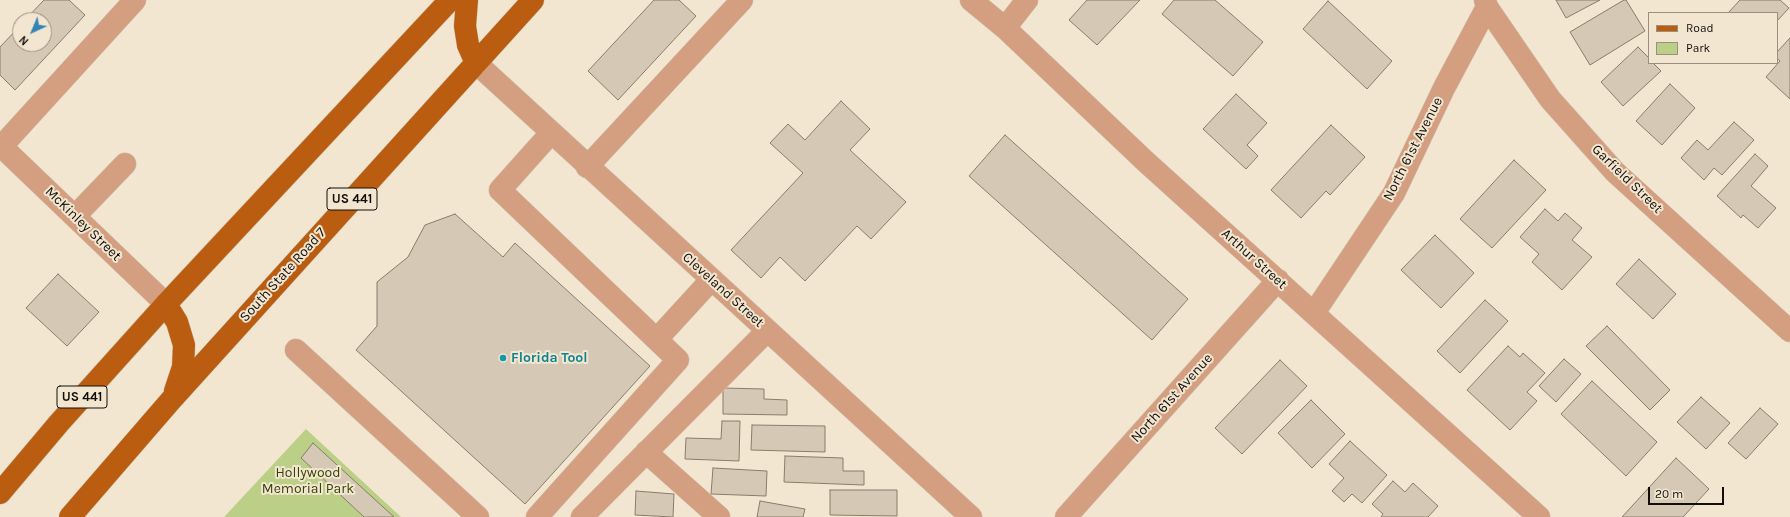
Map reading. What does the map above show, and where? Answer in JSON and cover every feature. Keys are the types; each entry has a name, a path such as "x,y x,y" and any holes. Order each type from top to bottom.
{"main road":[{"name":"US 441","path":"0,493 59,423 166,304 450,0"},
{"path":"467,0 465,26 468,45 476,63"},
{"name":"South State Road 7","path":"70,517 172,399 533,0"},
{"path":"166,304 177,322 184,345 183,366 172,399"}],"street":[{"path":"0,146 135,0"},
{"path":"587,167 742,0"},
{"name":"Arthur Street","path":"971,0 1005,28 1145,160 1539,517"},
{"path":"1005,28 1026,0"},
{"name":"North 61st Avenue","path":"1314,313 1394,193 1486,4"},
{"name":"Garfield Street","path":"1486,4 1550,100 1615,172 1790,331"},
{"name":"Cleveland Street","path":"476,63 587,167 971,517"},
{"path":"537,517 678,360 500,190 551,133"},
{"name":"McKinley Street","path":"0,146 166,304"},
{"path":"75,216 125,164"},
{"path":"657,339 711,280"},
{"name":"North 61st Avenue","path":"1066,517 1278,280"},
{"path":"582,517 767,331"},
{"path":"296,350 478,517"},
{"path":"646,452 719,517"}],"green space":[{"name":"Hollywood Memorial Park","path":"306,429 401,517 224,517"}],"building":[{"path":"44,0 69,0 85,15 52,50 52,12 33,12"},
{"path":"654,0 679,0 696,16 618,100 588,71"},
{"path":"1087,0 1140,0 1097,45 1069,20"},
{"path":"1174,0 1215,0 1263,42 1233,76 1162,14"},
{"path":"1556,0 1600,0 1566,18"},
{"path":"1626,0 1645,31 1590,65 1570,32"},
{"path":"1740,0 1780,0 1789,8 1778,20 1778,12 1729,12"},
{"path":"1328,1 1392,61 1367,89 1303,29"},
{"path":"12,34 12,52 50,52 15,90 0,75 0,47"},
{"path":"1790,38 1790,99 1766,77 1780,61 1778,59 1778,51"},
{"path":"1638,47 1648,57 1648,64 1654,64 1661,71 1623,106 1601,82"},
{"path":"1670,84 1695,108 1662,145 1636,121"},
{"path":"1236,94 1267,123 1247,145 1258,156 1246,169 1203,129"},
{"path":"841,101 870,129 850,150 906,202 871,239 857,226 805,281 780,257 761,278 731,250 803,173 770,143 788,124 805,140"},
{"path":"1734,122 1754,140 1722,175 1714,168 1704,180 1681,158 1697,140 1708,150"},
{"path":"1331,125 1365,157 1330,195 1326,191 1301,218 1271,190"},
{"path":"1005,135 1188,299 1152,340 969,176"},
{"path":"1755,154 1768,166 1751,186 1776,208 1758,228 1743,215 1741,218 1717,196"},
{"path":"1514,160 1546,190 1492,248 1460,219"},
{"path":"1545,209 1558,221 1565,213 1582,228 1572,240 1592,257 1562,290 1532,262 1539,254 1520,237"},
{"name":"Florida Tool","path":"455,214 503,257 515,243 650,366 525,504 356,350 377,326 377,282 408,257 425,225"},
{"path":"1435,235 1474,273 1441,308 1401,270"},
{"path":"1639,259 1676,294 1653,319 1616,284"},
{"path":"58,274 99,312 67,346 26,308"},
{"path":"1485,300 1508,321 1460,373 1437,351"},
{"path":"1607,326 1670,390 1650,410 1586,346"},
{"path":"1508,346 1520,357 1523,353 1545,373 1527,392 1537,401 1510,430 1467,390"},
{"path":"1564,359 1581,374 1556,402 1539,386"},
{"path":"1280,360 1307,386 1242,454 1215,428"},
{"path":"1592,381 1657,442 1626,476 1561,414"},
{"path":"723,388 764,389 764,399 787,400 787,415 723,414"},
{"path":"1701,397 1730,423 1706,449 1677,422"},
{"path":"1311,400 1345,434 1312,468 1278,433"},
{"path":"1760,408 1778,424 1746,459 1728,443"},
{"path":"722,421 740,421 739,461 685,459 686,438 721,439"},
{"path":"752,425 825,426 825,452 751,450"},
{"path":"1350,441 1387,475 1362,503 1352,494 1344,502 1332,491 1344,478 1329,464"},
{"path":"313,443 394,517 364,517 301,458"},
{"path":"785,456 843,458 843,471 864,471 864,485 784,482"},
{"path":"1676,458 1709,489 1683,517 1622,517"},
{"path":"713,468 767,471 766,496 711,494"},
{"path":"1393,481 1405,492 1413,483 1438,506 1428,517 1381,517 1383,514 1372,504"},
{"path":"830,490 897,490 897,516 830,515"},
{"path":"636,491 674,494 673,517 635,515"},
{"path":"760,501 805,509 803,517 757,517"}],"place":[{"name":"Florida Tool","path":"503,358"}]}
